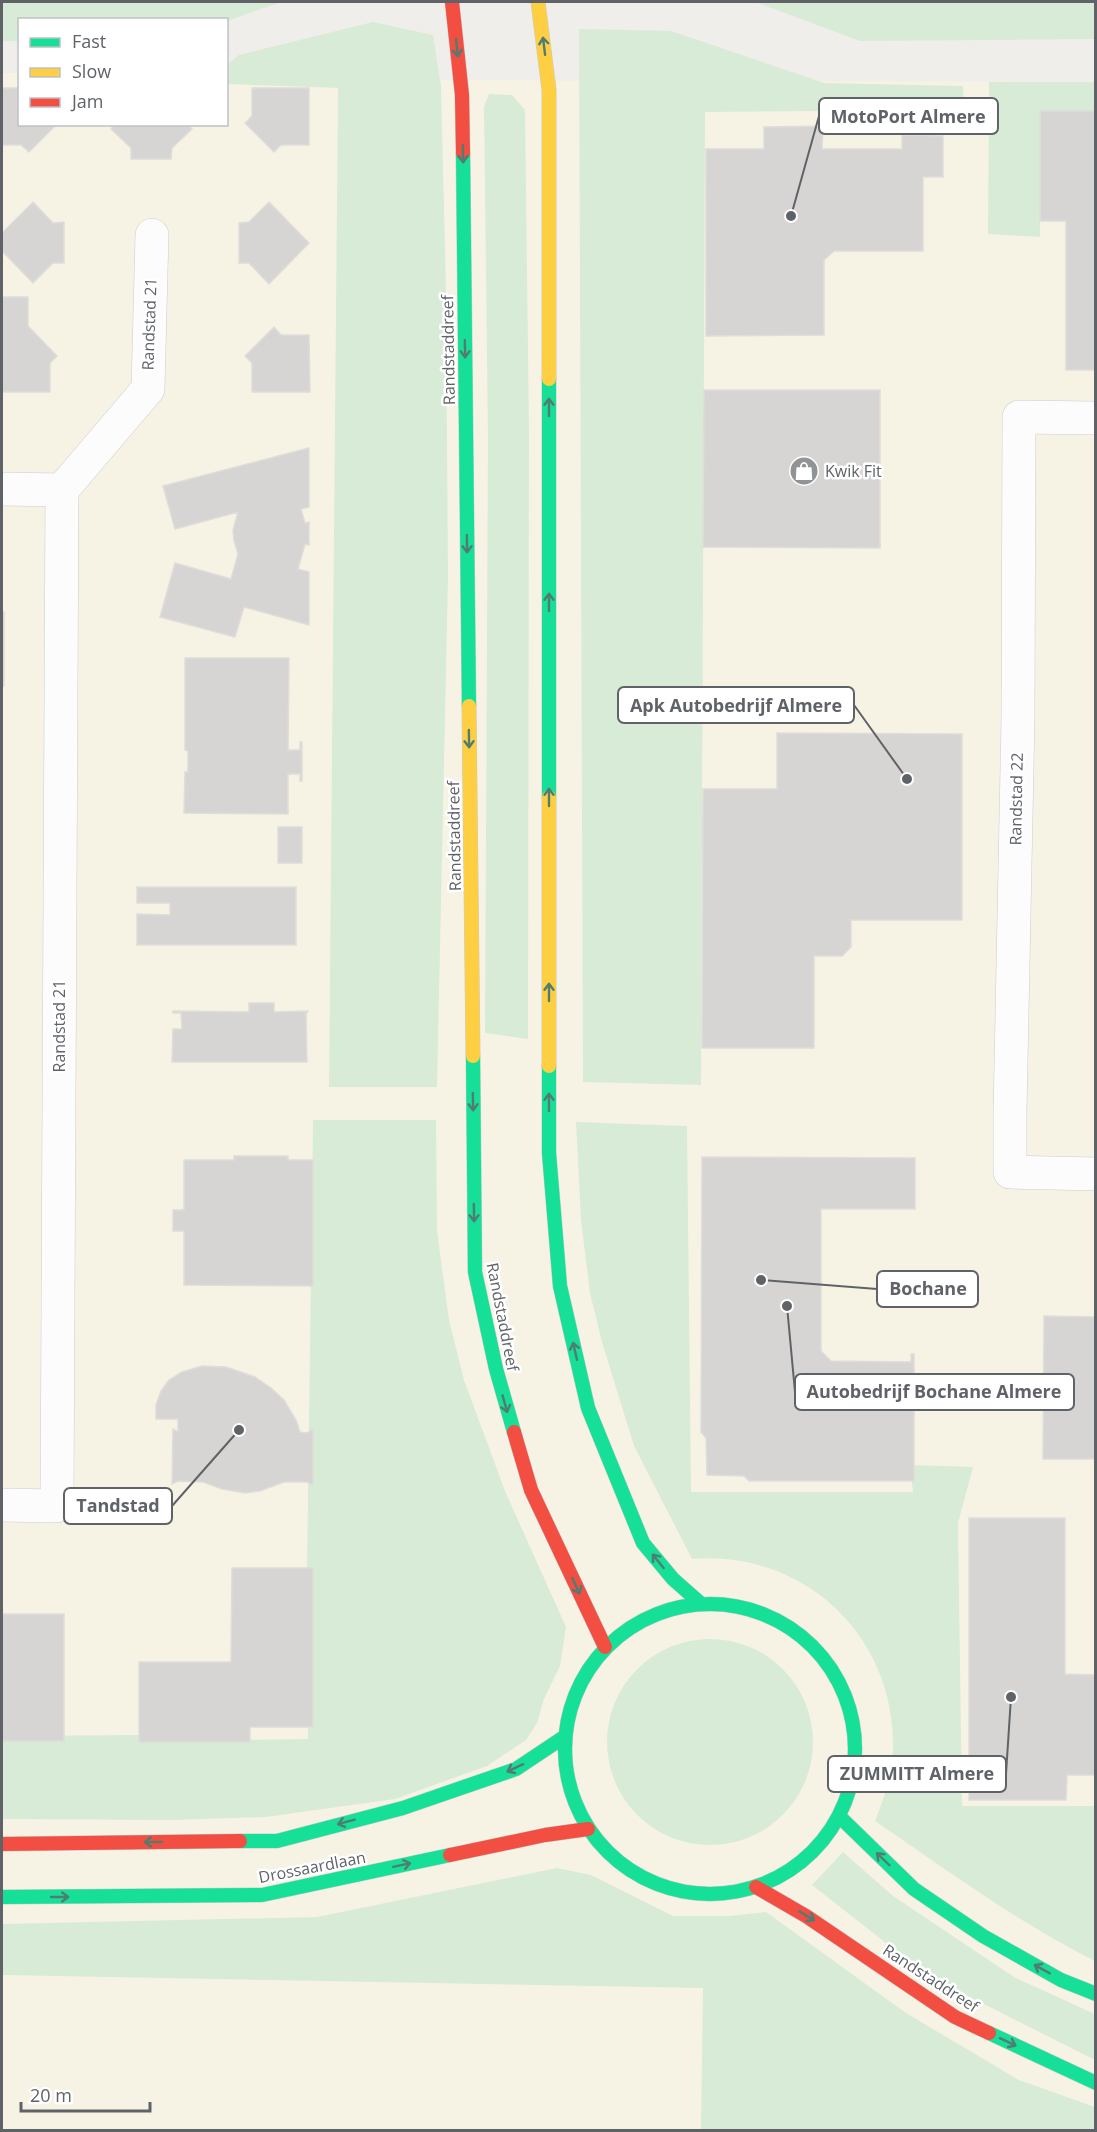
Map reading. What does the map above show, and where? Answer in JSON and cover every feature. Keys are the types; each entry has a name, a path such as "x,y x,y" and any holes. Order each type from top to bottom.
{"main road":[{"name":"Randstaddreef","path":"452,2 462,95 475,1272 496,1369 531,1490 605,1647"},
{"path":"538,2 549,90 549,1153 560,1286 588,1408 643,1543 672,1580 699,1602"},
{"path":"699,1602 765,1614 814,1647 843,1688 855,1730 855,1764 850,1791 841,1818 822,1844 797,1865 756,1887 686,1892 648,1880 617,1861 588,1829 568,1785 564,1737 567,1716 582,1678 605,1647 624,1630 654,1613 699,1602"},
{"name":"Drossaardlaan","path":"2,1844 277,1841 403,1808 516,1769 564,1737"},
{"path":"841,1818 914,1889 983,1936 1061,1980 1095,1994"},
{"name":"Drossaardlaan","path":"2,1897 262,1895 545,1835 588,1829"},
{"name":"Randstaddreef","path":"756,1887 806,1916 955,2017 1095,2083"}],"street":[{"name":"Randstad 21","path":"2,1505 57,1506 62,490 147,389 152,235"},
{"name":"Randstad 22","path":"1095,418 1019,417 1018,718 1010,1113 1010,1172 1095,1174"},
{"path":"2,489 62,490"}],"shaded area":[{"path":"2,73 18,73 18,126 228,126 228,78 1095,82 1095,2130 2,2130"}],"green space":[{"path":"2,2 281,2 228,21 228,18 18,18 18,41 2,41"},
{"path":"755,2 1095,2 1095,39 860,41"},
{"path":"373,22 433,35 441,86 446,290 448,578 437,1087 329,1087 338,88 228,84 228,64 239,55"},
{"path":"579,29 671,31 824,83 963,86 964,110 705,112 701,1085 583,1082"},
{"path":"989,82 1095,82 1095,111 1040,111 1040,237 988,234"},
{"path":"489,94 512,95 525,110 529,429 528,1039 485,1033 488,440 484,107"},
{"path":"313,1120 436,1120 437,1231 449,1320 464,1380 505,1491 566,1627 560,1666 544,1699 537,1723 526,1740 487,1766 395,1799 266,1817 173,1820 2,1819 2,1736 141,1735 143,1741 308,1739 307,1574"},
{"path":"576,1122 687,1126 691,1492 913,1492 910,1465 973,1467 958,1523 962,1806 1095,1806 1095,1961 1038,1930 875,1821 891,1768 893,1750 890,1709 879,1671 861,1638 836,1609 806,1586 771,1569 733,1560 692,1559 634,1446 602,1342 590,1293 581,1220"},
{"path":"710,1639 730,1641 749,1647 783,1669 805,1703 811,1722 813,1742 811,1762 805,1781 783,1815 749,1837 730,1843 710,1845 690,1843 671,1837 637,1815 615,1781 609,1762 607,1742 609,1722 615,1703 637,1669 671,1647 690,1641"},
{"path":"843,1852 893,1896 1014,1977 1095,2014 1095,2060 928,1976 812,1885"},
{"path":"557,1868 591,1875 673,1916 729,1916 766,1912 906,2013 1019,2080 1095,2107 1095,2130 701,2130 703,1988 2,1975 2,1924 317,1917"}],"building":[{"path":"2,88 18,88 18,126 55,126 29,152 21,145 2,145"},
{"path":"252,88 309,88 309,145 281,145 274,152 245,123 252,116"},
{"path":"1040,111 1096,111 1096,370 1066,370 1066,221 1040,221"},
{"path":"113,126 189,126 192,129 172,148 171,159 131,159 131,148 111,129"},
{"path":"823,126 822,149 902,149 902,135 943,136 943,177 923,177 923,251 834,251 824,260 824,335 706,336 706,149 764,149 764,127"},
{"path":"33,202 53,223 64,222 64,263 53,263 33,283 2,251 2,233"},
{"path":"269,202 309,243 269,284 249,263 239,263 239,223 249,222"},
{"path":"2,297 28,297 28,326 57,356 50,363 50,392 2,392"},
{"path":"274,327 281,335 309,335 310,392 252,392 252,363 245,356"},
{"path":"704,390 880,390 880,548 703,547"},
{"path":"309,448 309,507 301,509 305,523 309,522 309,545 305,544 298,569 309,572 309,625 244,607 235,637 160,617 175,563 231,579 238,554 233,530 238,512 175,529 163,486"},
{"path":"2,612 4,612 4,686 2,686"},
{"path":"185,658 289,658 288,750 300,750 300,742 302,742 302,781 300,781 300,774 288,774 288,814 184,813 185,772 188,772 188,751 185,750"},
{"path":"777,733 962,734 962,920 851,920 851,947 842,956 814,956 814,1048 702,1048 703,789 777,789"},
{"path":"278,827 302,827 302,863 278,863"},
{"path":"137,887 296,887 296,945 137,945 137,914 170,915 170,903 137,903"},
{"path":"249,1003 274,1003 274,1012 308,1011 306,1014 307,1062 172,1062 173,1029 182,1029 181,1013 173,1013 173,1011 249,1012"},
{"path":"234,1156 288,1156 288,1160 313,1160 313,1286 184,1285 184,1231 173,1231 173,1210 184,1210 184,1160 234,1160"},
{"path":"702,1157 915,1158 915,1209 821,1209 821,1351 831,1361 911,1362 911,1354 914,1354 914,1481 749,1481 744,1476 707,1475 706,1438 701,1432"},
{"path":"1044,1316 1096,1317 1096,1459 1043,1459"},
{"path":"202,1366 226,1367 255,1377 284,1400 300,1432 307,1433 313,1429 313,1485 307,1482 284,1482 260,1491 245,1493 222,1489 203,1482 178,1481 172,1484 173,1429 178,1432 178,1419 156,1419 156,1405 161,1391 169,1380 182,1372"},
{"path":"969,1518 1065,1518 1065,1674 1096,1675 1096,1775 1067,1775 1066,1800 969,1800"},
{"path":"232,1568 313,1568 313,1727 250,1727 250,1742 139,1742 139,1662 231,1662"},
{"path":"2,1614 64,1614 64,1741 2,1741"}],"traffic: fast":[{"path":"463,153 469,706"},
{"path":"549,379 549,797"},
{"path":"473,1056 475,1272 496,1369 514,1432"},
{"path":"549,1066 549,1153 560,1286 588,1408 643,1543 673,1579 699,1602"},
{"path":"710,1604 752,1610 778,1621 802,1637 822,1657 838,1681 849,1707 855,1749 849,1791 838,1817 822,1841 802,1861 778,1877 752,1888 710,1894 668,1888 642,1877 618,1861 598,1841 582,1817 571,1791 565,1749 571,1707 582,1681 598,1657 618,1637 642,1621 668,1610 710,1604"},
{"path":"240,1841 277,1841 403,1808 516,1769 564,1737"},
{"path":"841,1818 914,1889 983,1936 1061,1980 1096,1994"},
{"path":"2,1897 262,1895 450,1855"},
{"path":"989,2033 1096,2083"}],"traffic: slow":[{"path":"538,2 549,90 549,379"},
{"path":"469,706 473,1056"},
{"path":"549,797 549,1066"}],"traffic: jam":[{"path":"452,2 462,95 463,153"},
{"path":"514,1432 531,1490 605,1647"},
{"path":"450,1855 545,1835 588,1829"},
{"path":"2,1844 240,1841"},
{"path":"756,1887 806,1916 955,2017 989,2033"}],"place":[{"name":"MotoPort Almere","path":"791,216"},
{"name":"Kwik Fit","path":"804,471"},
{"name":"Apk Autobedrijf Almere","path":"907,779"},
{"name":"Bochane","path":"761,1280"},
{"name":"Autobedrijf Bochane Almere","path":"787,1306"},
{"name":"Tandstad","path":"239,1430"},
{"name":"ZUMMITT Almere","path":"1011,1697"}]}
